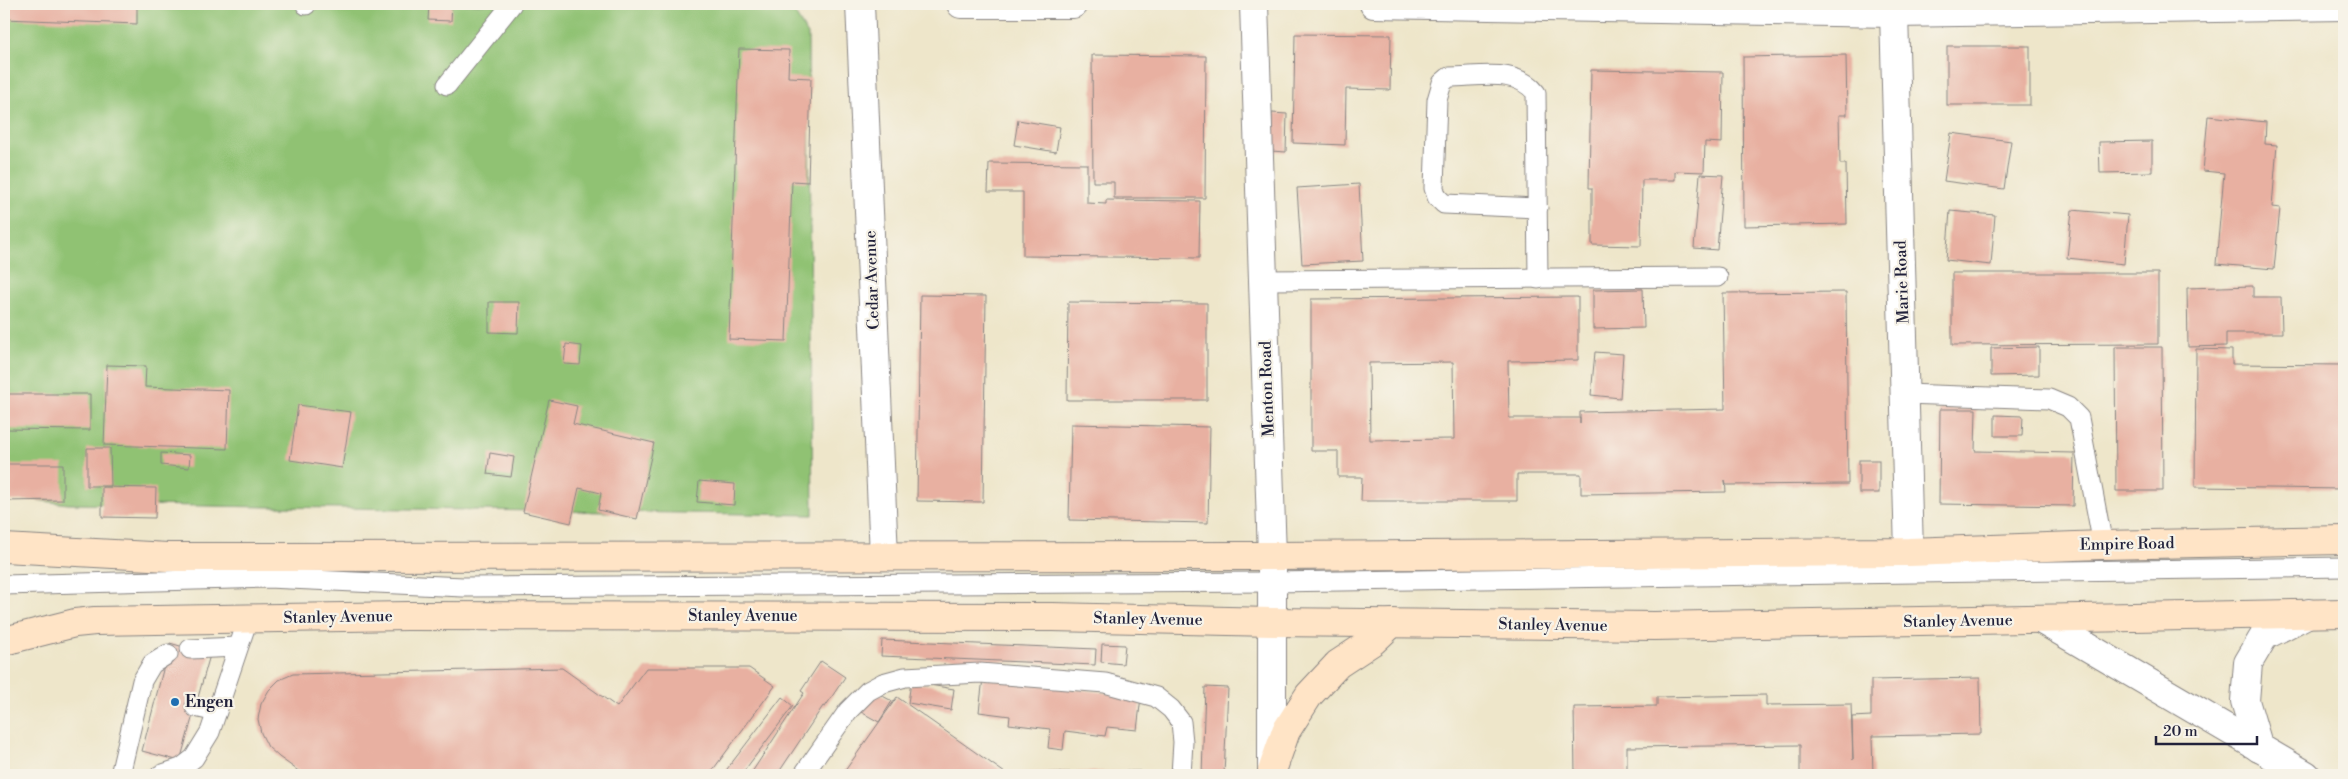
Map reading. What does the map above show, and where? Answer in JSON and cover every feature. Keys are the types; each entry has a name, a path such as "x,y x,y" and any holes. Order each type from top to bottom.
{"main road":[{"name":"Empire Road","path":"1909,552 2104,544 2344,540"},
{"path":"4,548 168,558 1272,556 1909,552"},
{"path":"2040,619 2344,613"},
{"name":"Stanley Avenue","path":"4,640 74,622 408,616 1042,617 1272,622 1654,626 2040,619"},
{"path":"1272,773 1286,731 1309,695 1338,664 1373,641 1392,623"}],"street":[{"name":"Cedar Avenue","path":"860,4 884,556"},
{"path":"964,4 1073,4"},
{"name":"Menton Road","path":"1254,4 1272,556 1272,773"},
{"path":"1374,4 1894,13 2344,6"},
{"name":"Marie Road","path":"1894,13 1909,552"},
{"path":"2259,748 2245,702 2248,663 2264,636 2309,614"},
{"path":"2040,619 2306,775"}],"lane":[{"path":"447,85 512,4"},
{"path":"1538,208 1444,204 1437,197 1434,188 1437,100 1442,83 1449,77 1512,76 1528,83 1536,93 1538,208 1538,278"},
{"path":"1263,280 1718,277"},
{"path":"1906,394 2048,399 2068,407 2079,418 2104,544"},
{"path":"4,586 268,578 463,587 1272,582 2344,566"},
{"path":"160,775 182,768 194,758 210,732 248,619"},
{"path":"190,649 238,647"},
{"path":"120,775 146,699 147,672 158,659 168,654"},
{"path":"803,775 848,711 868,691 883,683 906,678 980,673 1105,683 1156,697 1171,709 1180,722 1183,742 1181,775"},
{"path":"195,708 217,712"}],"green space":[{"path":"4,4 789,4 808,35 813,515 68,504 4,496"}],"building":[{"path":"4,4 137,4 137,24 4,19"},
{"path":"429,4 452,4 451,21 428,20"},
{"path":"1295,34 1391,35 1390,90 1346,89 1345,145 1293,143"},
{"path":"1947,46 2030,46 2030,105 1947,105"},
{"path":"739,49 789,50 788,77 811,78 808,182 792,181 786,341 729,339"},
{"path":"1092,55 1206,56 1205,198 1114,198 1114,182 1093,182"},
{"path":"1846,55 1847,115 1839,115 1840,164 1846,164 1847,224 1744,226 1743,57"},
{"path":"1591,70 1723,72 1722,143 1705,142 1704,172 1675,171 1675,180 1642,180 1641,246 1592,245 1592,188 1589,188"},
{"path":"1272,113 1287,114 1286,152 1271,151"},
{"path":"2208,116 2266,122 2265,144 2277,145 2272,207 2280,208 2274,269 2216,264 2224,173 2203,171"},
{"path":"1018,120 1060,127 1056,152 1014,145"},
{"path":"1951,133 2011,141 2004,189 1944,181"},
{"path":"2152,141 2152,172 2100,173 2099,142"},
{"path":"989,163 1087,164 1087,203 1106,204 1106,200 1200,201 1199,258 1023,256 1023,192 988,192"},
{"path":"1700,174 1723,175 1717,250 1694,248"},
{"path":"1359,184 1363,261 1302,264 1297,188"},
{"path":"2072,210 2128,215 2124,264 2067,258"},
{"path":"1950,211 1995,215 1991,265 1946,260"},
{"path":"1952,273 2158,273 2158,344 1952,345"},
{"path":"2253,286 2253,297 2281,297 2282,333 2226,333 2226,346 2188,347 2187,288"},
{"path":"1643,289 1644,328 1593,329 1593,290"},
{"path":"1846,292 1848,484 1726,485 1725,480 1726,492 1581,494 1581,474 1517,474 1517,501 1361,501 1362,477 1338,477 1338,451 1311,451 1311,299 1578,297 1578,360 1508,361 1509,418 1580,418 1580,412 1725,409 1723,293","holes":["1453,362 1454,439 1370,440 1369,363"]},
{"path":"920,295 986,296 983,502 917,501"},
{"path":"489,302 519,302 518,333 489,332"},
{"path":"1068,302 1207,303 1207,400 1067,400"},
{"path":"566,344 582,346 580,365 564,364"},
{"path":"2039,347 2039,375 1991,376 1991,348"},
{"path":"2115,347 2162,347 2163,491 2116,491"},
{"path":"2196,349 2232,350 2232,364 2344,365 2344,489 2195,487"},
{"path":"1595,352 1623,354 1620,398 1591,395"},
{"path":"107,365 146,366 145,387 229,390 227,449 104,445"},
{"path":"4,394 90,394 90,430 4,429"},
{"path":"549,400 577,406 573,424 654,443 637,519 598,510 601,493 579,488 571,523 523,512"},
{"path":"298,405 351,412 342,468 290,460"},
{"path":"1940,409 1976,409 1975,451 2074,453 2073,506 1939,504"},
{"path":"1995,415 2023,416 2022,436 1995,436"},
{"path":"1071,424 1210,427 1208,523 1069,520"},
{"path":"87,448 110,448 111,486 87,486"},
{"path":"161,453 190,455 189,468 161,465"},
{"path":"490,453 514,457 511,477 487,474"},
{"path":"1859,460 1879,460 1879,493 1859,493"},
{"path":"4,464 63,464 63,500 4,501"},
{"path":"699,481 735,484 734,505 697,502"},
{"path":"102,487 156,488 155,518 102,517"},
{"path":"882,640 1096,649 1095,665 881,656"},
{"path":"170,643 210,655 180,761 142,751"},
{"path":"1102,644 1125,645 1123,664 1101,662"},
{"path":"821,661 845,677 825,707 823,706 777,775 750,775 804,693 801,691"},
{"path":"562,668 617,707 646,668 749,668 775,686 709,775 304,775 268,747 261,733 258,719 261,704 269,690 279,680 293,674"},
{"path":"983,678 1141,697 1137,730 1107,727 1105,736 1065,731 1063,750 1048,748 1050,729 1009,724 1010,716 979,712"},
{"path":"1980,678 1981,734 1872,736 1873,775 1800,775 1800,745 1627,747 1627,775 1575,775 1574,707 1657,706 1657,697 1766,695 1766,705 1851,704 1853,760 1852,717 1871,716 1871,680"},
{"path":"911,682 954,689 951,710 908,703"},
{"path":"1205,687 1228,688 1224,775 1202,775"},
{"path":"873,691 892,701 879,722 861,712"},
{"path":"782,697 793,706 741,775 727,775 724,773"},
{"path":"897,697 1005,773 1003,775 842,775"},
{"path":"1140,771 1140,775 1009,775 1009,773"}],"place":[{"name":"Engen","path":"175,702"}]}
